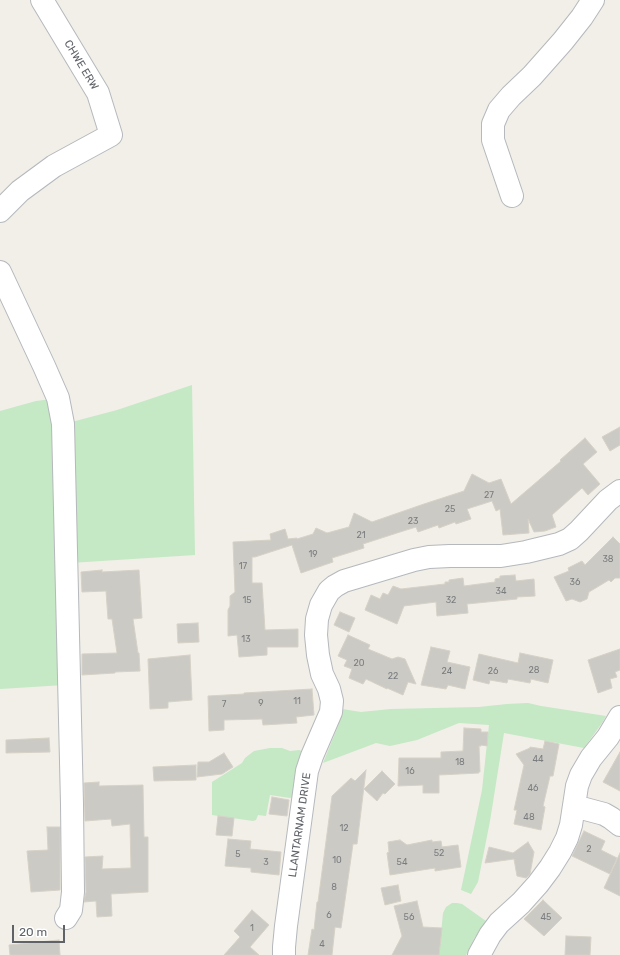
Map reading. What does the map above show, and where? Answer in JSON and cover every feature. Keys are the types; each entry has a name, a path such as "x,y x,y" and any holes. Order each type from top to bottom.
{"street":[{"name":"CHWE ERW","path":"0,211 20,191 54,166 111,135 98,93 42,0"},
{"path":"512,196 493,140 493,124 500,110 511,96 532,76 563,41 593,0"},
{"path":"0,272 58,398 64,424 73,892 71,910 66,918"},
{"name":"LLANTARNAM DRIVE","path":"284,955 286,926 307,771 331,712 332,701 329,689 322,674 316,635 321,605 329,591 344,580 414,560 429,557 501,556 559,544 570,539 608,500 620,491"},
{"path":"479,955 490,935 499,923 521,903 538,884 550,868 568,838 577,786 581,775 590,758 608,737 620,717"},
{"path":"574,806 604,814 620,825"}],"green space":[{"path":"192,385 195,555 70,563 68,423 117,410"},
{"path":"52,399 64,685 0,689 0,411 36,401"},
{"path":"528,703 606,716 584,748 504,733 490,821 478,882 471,894 461,890 482,790 489,725 459,723 417,740 390,746 376,743 323,763 338,726 342,709 361,712 391,709 479,707"},
{"path":"270,748 282,748 290,751 300,750 304,755 298,795 290,798 270,795 266,816 258,815 256,820 253,821 212,815 212,782 242,763 245,758 254,751"},
{"path":"452,903 462,904 486,921 474,939 466,955 439,955 443,913 446,907"}],"building":[{"path":"620,427 620,445 610,451 602,437"},
{"path":"585,438 597,452 583,464 600,484 588,495 582,488 552,515 556,527 545,531 534,532 528,519 529,533 503,535 500,509 496,511 492,501 467,509 471,519 456,524 455,522 439,528 438,525 418,532 416,527 400,532 363,544 364,548 332,558 333,562 301,573 292,545 252,557 252,583 262,583 265,630 298,629 298,647 267,647 267,655 239,657 237,635 228,636 228,610 230,606 230,596 235,592 233,542 271,540 270,534 285,529 288,539 297,539 313,534 316,528 327,533 349,527 354,513 372,522 464,491 472,474 489,483 501,479 511,504"},
{"path":"613,537 620,544 620,578 615,578 611,582 609,580 589,592 587,599 580,602 572,599 566,601 554,577 569,571 568,568 582,561 585,565"},
{"path":"102,570 102,572 139,570 142,618 133,619 139,653 140,671 82,675 82,654 117,653 112,619 108,619 106,591 82,592 81,572"},
{"path":"515,575 516,581 534,579 535,596 467,604 468,613 437,616 436,602 404,606 397,624 365,610 371,595 380,599 383,593 388,595 393,586 401,589 445,584 445,582 449,582 449,580 463,578 464,586 495,582 495,579 500,578 500,576"},
{"path":"340,612 355,618 349,632 334,625"},
{"path":"198,623 199,642 178,643 177,624"},
{"path":"348,635 370,645 368,649 392,659 398,657 405,659 416,684 408,682 403,695 366,679 363,684 349,678 352,669 344,666 347,660 338,656"},
{"path":"431,647 450,651 447,662 470,667 465,689 448,685 446,689 421,685"},
{"path":"620,649 620,670 615,672 617,677 610,679 612,688 598,693 588,660"},
{"path":"520,653 553,660 548,683 531,679 530,683 508,679 507,683 490,680 489,684 473,680 479,654 518,663"},
{"path":"190,655 192,700 168,702 168,708 150,709 148,659"},
{"path":"312,689 314,715 296,717 297,723 263,725 262,719 224,720 224,730 209,731 208,696"},
{"path":"464,728 481,729 481,732 488,732 487,746 479,746 479,773 439,775 439,793 423,793 423,785 398,786 399,758 441,758 441,752 463,751"},
{"path":"49,738 50,752 6,753 6,740"},
{"path":"545,741 559,744 553,776 550,776 543,806 545,807 541,830 514,824 517,810 514,810 524,765 516,754 530,747 543,749"},
{"path":"620,752 620,791 603,782"},
{"path":"224,753 233,767 222,774 197,777 198,762 209,762"},
{"path":"196,765 196,780 154,781 153,767"},
{"path":"366,770 357,844 353,844 341,928 335,927 332,955 308,955 312,929 314,930 332,796 351,778 355,781"},
{"path":"382,771 395,784 385,794 383,793 377,801 364,789"},
{"path":"99,782 99,786 143,785 144,837 148,837 148,892 111,894 112,916 97,917 96,901 84,902 86,892 85,857 103,856 102,869 131,868 130,824 112,826 111,819 85,821 84,783"},
{"path":"272,797 289,800 287,816 269,814"},
{"path":"218,816 234,818 232,836 216,835"},
{"path":"47,827 60,827 60,890 31,892 27,851 48,850"},
{"path":"584,831 605,841 601,850 617,858 610,874 572,856"},
{"path":"228,839 251,841 250,849 281,852 279,875 251,872 251,868 225,866"},
{"path":"400,840 407,845 432,840 432,842 441,841 442,847 458,845 461,867 435,871 435,868 390,875 387,853 389,852 388,842"},
{"path":"528,842 534,852 530,874 526,878 517,876 514,859 485,863 489,847 513,853"},
{"path":"620,853 620,896 604,888"},
{"path":"398,885 401,901 385,905 381,888"},
{"path":"543,900 562,918 544,936 524,919"},
{"path":"417,901 423,927 442,928 439,955 392,955 402,936 394,906"},
{"path":"252,910 269,925 250,947 259,955 224,955 240,937 234,931"},
{"path":"566,936 591,937 590,955 565,955"},
{"path":"59,940 60,955 10,955 9,945"}]}
